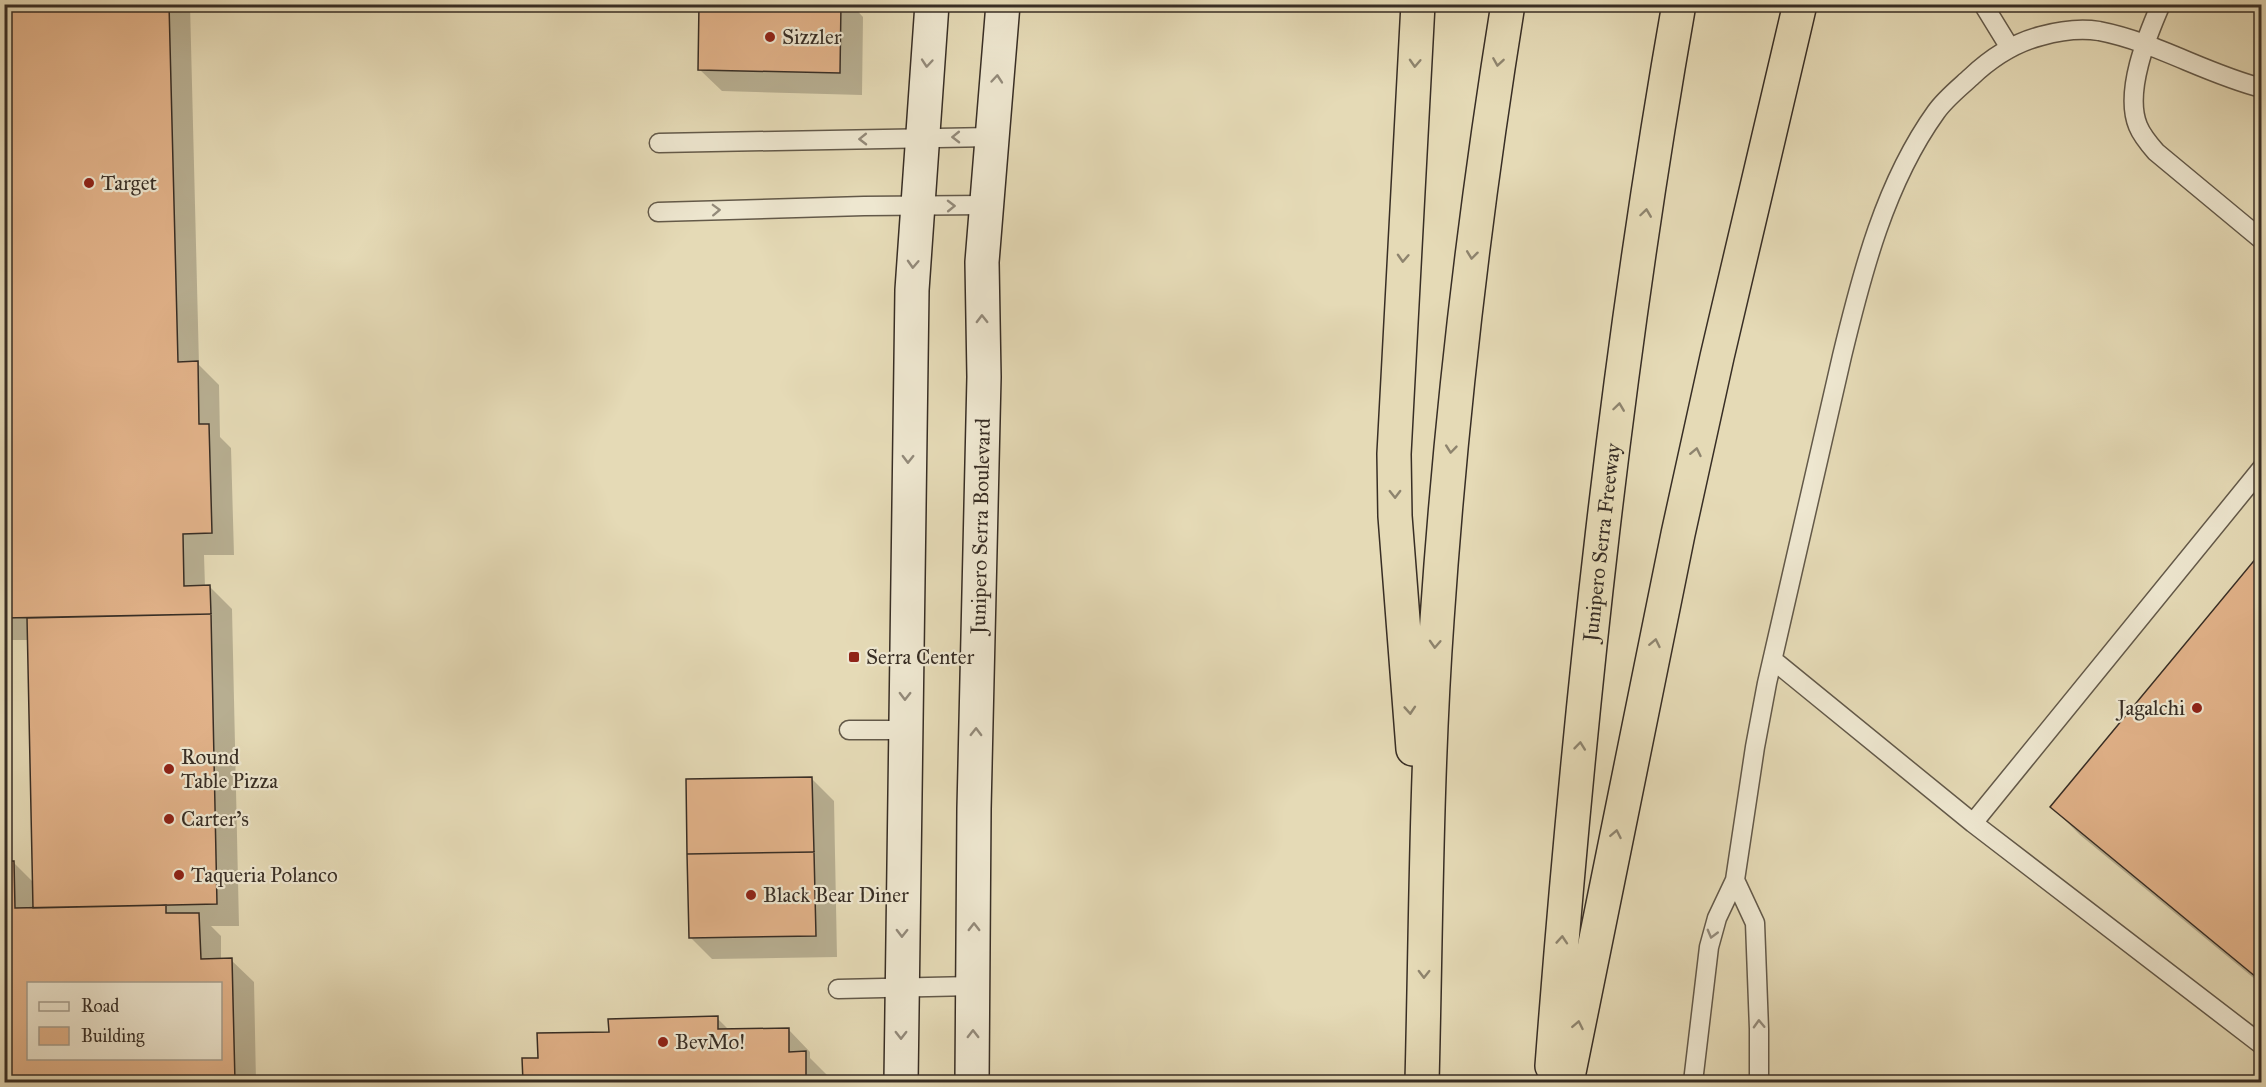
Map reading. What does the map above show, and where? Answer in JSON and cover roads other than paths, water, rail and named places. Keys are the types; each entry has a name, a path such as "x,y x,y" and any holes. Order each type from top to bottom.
{"highway":[{"path":"1418,4 1394,454 1396,528 1425,916"},
{"path":"1422,1083 1429,773 1437,621 1450,458 1485,150 1508,4"},
{"name":"Junipero Serra Freeway","path":"1551,1083 1576,780 1604,526 1650,183 1679,4"},
{"path":"1567,1083 1680,523 1800,4"}],"main road":[{"path":"901,1083 910,371 916,206 932,4"},
{"name":"Junipero Serra Boulevard","path":"972,1083 974,809 984,377 982,293 986,205 1003,4"}],"lane":[{"path":"1983,4 2010,48"},
{"path":"2162,4 2145,45 2136,80 2134,103 2137,124 2146,141 2156,152 2262,240"},
{"path":"1693,1083 1709,947 1717,918 1735,880 1755,747 1773,660 1855,303 1896,182 1921,135 1937,110 1980,68 2010,48 2030,39 2050,34 2082,30 2098,31 2145,45 2262,88"},
{"path":"659,143 992,137"},
{"path":"658,212 986,205"},
{"path":"1973,823 2262,468"},
{"path":"1773,660 1973,823 2262,1045"},
{"path":"849,730 905,730"},
{"path":"1735,880 1755,923 1760,1029 1759,1083"},
{"path":"838,989 973,986"}],"place":[{"name":"Sizzler","path":"770,37"},
{"name":"Target","path":"89,183"},
{"name":"Serra Center","path":"854,657"},
{"name":"Jagalchi","path":"2197,708"},
{"name":"Round Table Pizza","path":"169,769"},
{"name":"Carter's","path":"169,819"},
{"name":"Taqueria Polanco","path":"179,875"},
{"name":"Black Bear Diner","path":"751,895"},
{"name":"BevMo!","path":"663,1042"}]}
